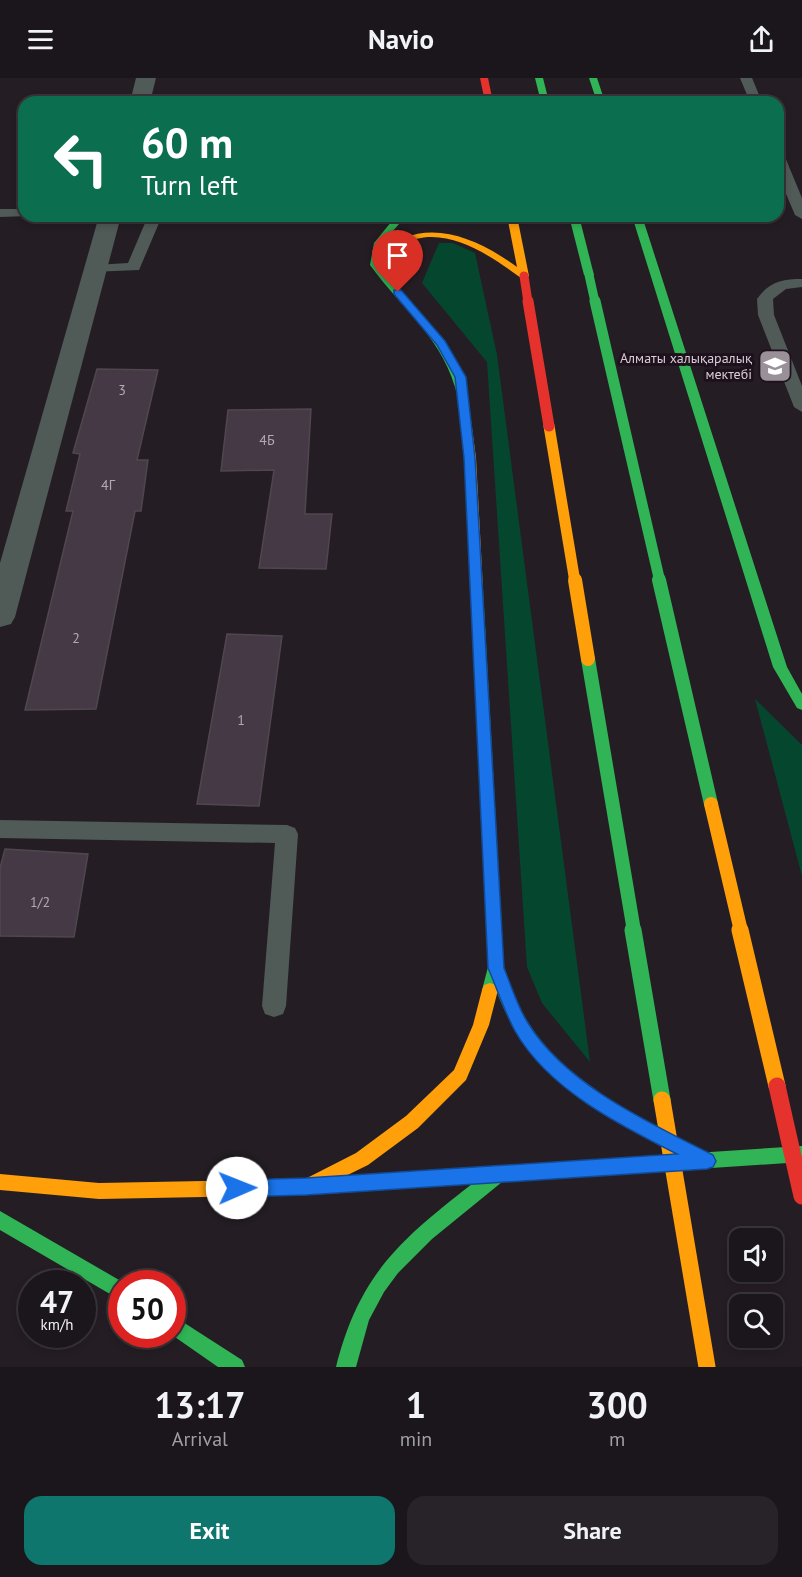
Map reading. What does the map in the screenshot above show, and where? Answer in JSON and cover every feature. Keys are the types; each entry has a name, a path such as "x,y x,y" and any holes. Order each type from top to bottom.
{"main road":[{"path":"484,78 488,96"},
{"path":"539,78 544,96"},
{"path":"593,78 599,96"},
{"path":"306,1187 363,1159 412,1122 460,1075 481,1025 496,968 470,458 460,377 442,344 411,305 384,279 375,265 375,250 395,222"},
{"path":"513,222 707,1367"},
{"path":"576,222 802,1196"},
{"path":"639,222 780,667 802,705"},
{"path":"375,265 386,249 400,239 420,235 446,236 467,241 490,251 524,276"},
{"path":"496,968 521,1027 552,1066 621,1117 707,1161"},
{"path":"0,1182 99,1191 306,1187 802,1154"},
{"path":"346,1367 350,1340 369,1296 396,1261 499,1174"},
{"path":"0,1220 108,1284"},
{"path":"186,1334 235,1367"}],"street":[{"path":"142,96 146,78"},
{"path":"0,617 108,222"}],"lane":[{"path":"746,78 754,96"},
{"path":"784,172 802,215"},
{"path":"0,213 18,213"},
{"path":"95,269 134,267 153,222"},
{"path":"802,283 776,286 765,299 766,315 802,407"},
{"path":"0,829 287,834 274,1006"}],"green space":[{"path":"439,243 453,243 475,253 497,355 590,1062 542,1003 527,967 487,362 422,283"},
{"path":"755,699 802,745 802,876"}],"building":[{"path":"97,369 158,370 137,460 148,460 141,511 135,511 96,709 25,710 73,511 66,511 80,454 73,453"},
{"path":"311,409 305,514 332,514 326,569 259,568 274,470 221,471 228,410"},
{"path":"227,634 282,636 259,806 197,804"},
{"path":"5,849 88,854 74,937 0,936 0,868"}],"traffic: fast":[{"path":"539,78 544,96"},
{"path":"593,78 599,96"},
{"path":"395,222 379,243 375,265 440,342 458,377 463,398"},
{"path":"576,222 589,275"},
{"path":"639,222 780,667 802,705"},
{"path":"589,275 711,804"},
{"path":"477,589 496,967 490,990"},
{"path":"588,659 662,1100"},
{"path":"496,967 517,1019 536,1048 554,1067 595,1100 617,1114 687,1151"},
{"path":"310,1187 802,1154"},
{"path":"346,1367 362,1314 392,1267 425,1233 499,1174"},
{"path":"0,1220 108,1284"},
{"path":"186,1334 235,1367"}],"traffic: slow":[{"path":"513,222 524,276"},
{"path":"379,260 396,245 415,236 433,234 471,243 524,276"},
{"path":"463,398 470,458 477,589"},
{"path":"549,426 588,659"},
{"path":"711,804 777,1086"},
{"path":"306,1187 362,1159 412,1122 460,1075 481,1025 490,990"},
{"path":"662,1100 707,1367"},
{"path":"0,1182 99,1191 310,1187"}],"traffic: jam":[{"path":"484,78 488,96"},
{"path":"524,276 549,426"},
{"path":"777,1086 802,1196"}],"place":[{"name":"Алматы халықаралық мектебі","path":"775,366"}],"route":[{"path":"237,1188 306,1187 707,1161 621,1117 552,1066 521,1027 496,968 470,458 460,377 442,344 398,292"}]}
